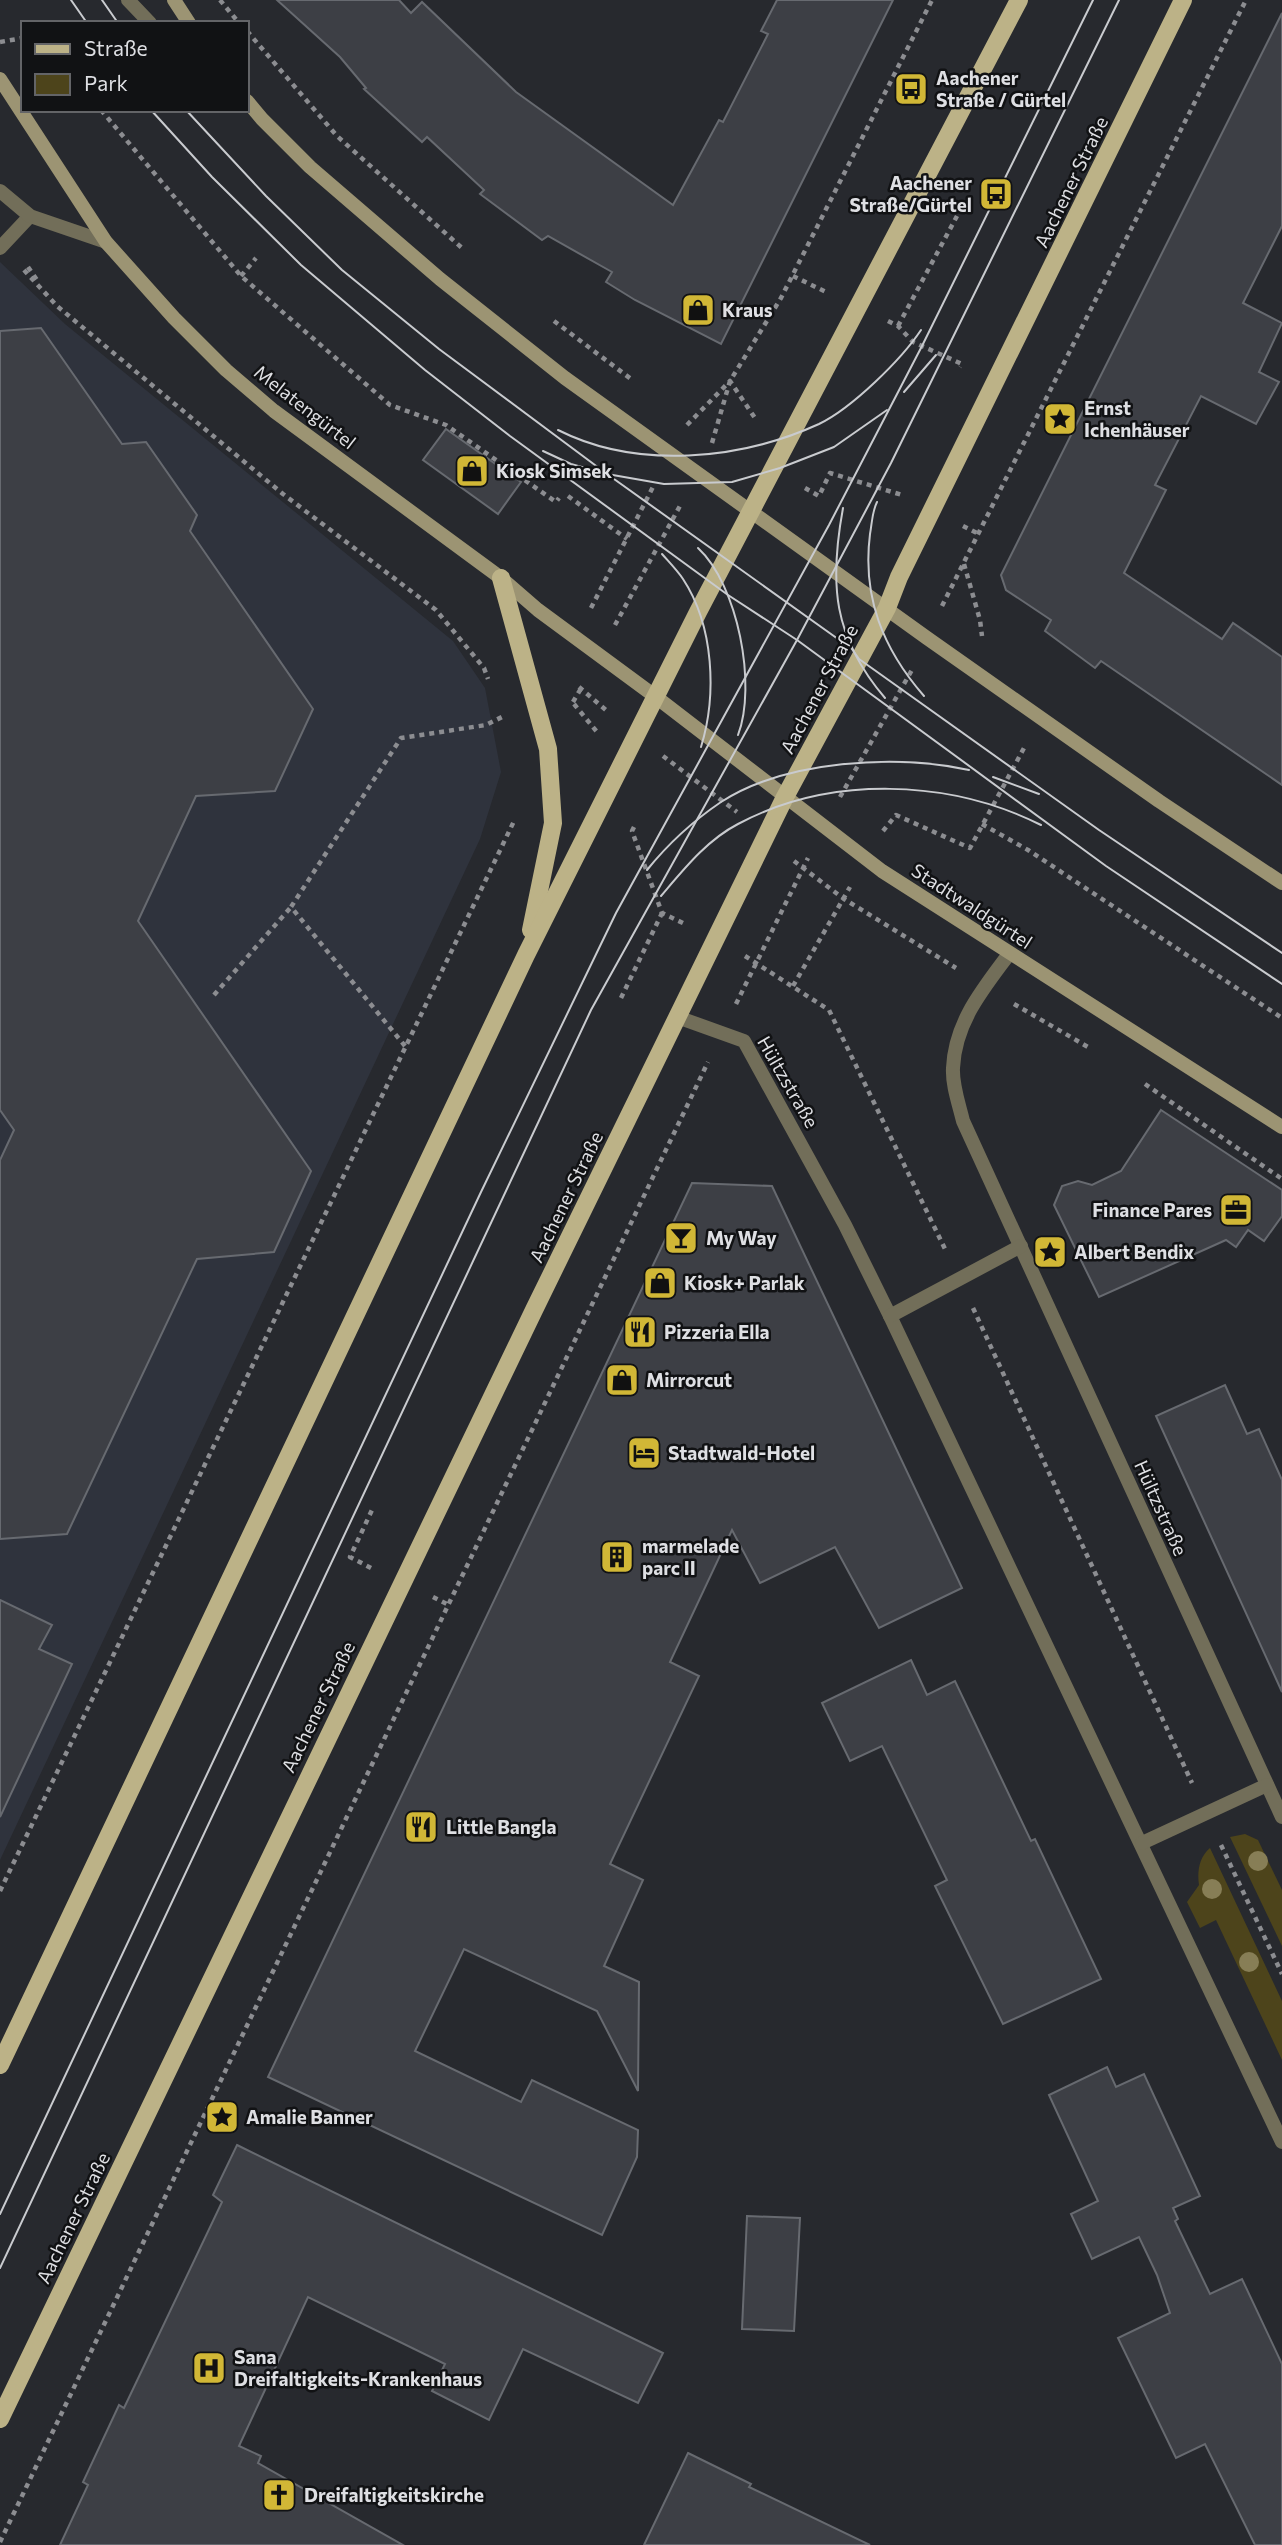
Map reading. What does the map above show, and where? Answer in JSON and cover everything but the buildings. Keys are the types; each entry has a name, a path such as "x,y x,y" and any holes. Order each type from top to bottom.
{"main road":[{"path":"174,0 188,21"},
{"path":"0,2065 526,955 656,696 1019,0"},
{"name":"Aachener Straße","path":"0,2419 375,1635 677,1017 785,797 887,608 1183,0"},
{"name":"Melatengürtel","path":"0,79 21,111"},
{"path":"248,102 262,120 310,167 440,279 565,378 927,639 1282,883"},
{"name":"Melatengürtel","path":"21,112 106,242 174,318 226,370 274,411 656,696"},
{"path":"501,578 536,697 548,749 553,823 526,955"},
{"name":"Stadtwaldgürtel","path":"656,696 865,857 1009,954 1282,1127"}],"street":[{"path":"128,0 148,21"},
{"path":"0,191 30,216 106,242"},
{"path":"1,247 30,216"},
{"name":"Hültzstraße","path":"1009,954 967,1012 957,1037 953,1070 963,1121 1282,1817"},
{"name":"Hültzstraße","path":"677,1017 744,1041 845,1225 1142,1843 1282,2142"},
{"path":"890,1316 1021,1245"},
{"path":"1142,1843 1267,1786"}],"path":[{"path":"220,0 238,21"},
{"path":"683,429 730,381 793,276 932,0"},
{"path":"0,2542 822,826 893,705 927,639 1246,0"},
{"path":"248,32 337,136 470,255"},
{"path":"0,41 21,38"},
{"path":"103,112 242,276 390,405 446,425 556,502 559,498"},
{"path":"898,326 957,216"},
{"path":"1,247 57,306 283,494 436,610 484,668 491,685"},
{"path":"242,276 256,258"},
{"path":"793,276 898,326 913,342 962,364 956,376"},
{"path":"553,320 636,384"},
{"path":"710,449 730,381"},
{"path":"730,381 806,490 819,496 830,473 901,494 979,534"},
{"path":"576,638 671,453"},
{"path":"901,494 907,482"},
{"path":"568,496 627,539"},
{"path":"964,564 981,620 986,678"},
{"path":"214,995 290,907 401,738 486,725 502,718 557,682 622,763"},
{"path":"498,707 505,730"},
{"path":"793,986 844,899 865,857 896,814 970,848 1025,746 1014,740"},
{"path":"0,1891 520,808"},
{"path":"638,820 632,831 662,913 758,963 829,1010 960,1280 1282,1973"},
{"path":"982,824 1028,850 1282,1018"},
{"path":"290,907 405,1046"},
{"path":"621,998 662,913"},
{"path":"985,986 1096,1052"},
{"path":"1140,1081 1282,1179"},
{"path":"350,1557 372,1510"}],"shaded area":[{"path":"0,262 65,324 453,641 485,688 501,772 480,839 0,1860"}],"green space":[{"path":"1245,1834 1258,1840 1282,1890 1282,1946 1230,1837"},
{"path":"1210,1848 1282,2001 1282,2060 1216,1920 1200,1928 1187,1902 1199,1885 1200,1865"}],"tram line":[{"path":"71,0 86,21"},
{"path":"102,0 117,21"},
{"path":"0,2214 481,1192 616,913 829,525 922,346 1093,0"},
{"path":"0,2268 591,1010 797,640 891,463 1119,0"},
{"path":"153,112 212,177 301,265 425,370 510,436 728,595 797,640 1106,866 1282,984"},
{"path":"188,112 266,196 342,270 439,349 607,474 852,649 859,659 1099,830 1282,953"},
{"path":"558,430 589,443 654,455 688,456 756,446 832,417 889,369 921,330"},
{"path":"904,392 936,355"},
{"path":"543,451 571,464 607,474 664,484 732,482 780,468 834,447 887,410"},
{"path":"877,502 872,518 868,557 873,601 887,641 897,660 924,696"},
{"path":"843,508 836,561 839,609 855,653 885,698"},
{"path":"698,548 724,586 740,637 745,690 738,735"},
{"path":"662,554 681,576 693,598 707,639 711,683 701,747"},
{"path":"647,870 681,833 711,809 747,788 777,777 809,769 876,762 909,762 969,770"},
{"path":"993,777 1039,794"},
{"path":"661,896 696,856 716,838 738,824 774,808 811,797 890,789 929,792 968,799 1041,825"}],"place":[{"name":"Aachener Straße / Gürtel","path":"911,89"},
{"name":"Aachener Straße/Gürtel","path":"996,194"},
{"name":"Kraus","path":"698,310"},
{"name":"Ernst Ichenhäuser","path":"1060,419"},
{"name":"Kiosk Simsek","path":"472,471"},
{"name":"Finance Pares","path":"1236,1210"},
{"name":"My Way","path":"681,1238"},
{"name":"Albert Bendix","path":"1050,1252"},
{"name":"Kiosk+ Parlak","path":"660,1283"},
{"name":"Pizzeria Ella","path":"640,1332"},
{"name":"Mirrorcut","path":"622,1380"},
{"name":"Stadtwald-Hotel","path":"644,1453"},
{"name":"marmelade parc II","path":"617,1557"},
{"name":"Little Bangla","path":"421,1827"},
{"name":"Amalie Banner","path":"222,2117"},
{"name":"Sana Dreifaltigkeits-Krankenhaus","path":"209,2368"},
{"name":"Dreifaltigkeitskirche","path":"279,2495"}]}
